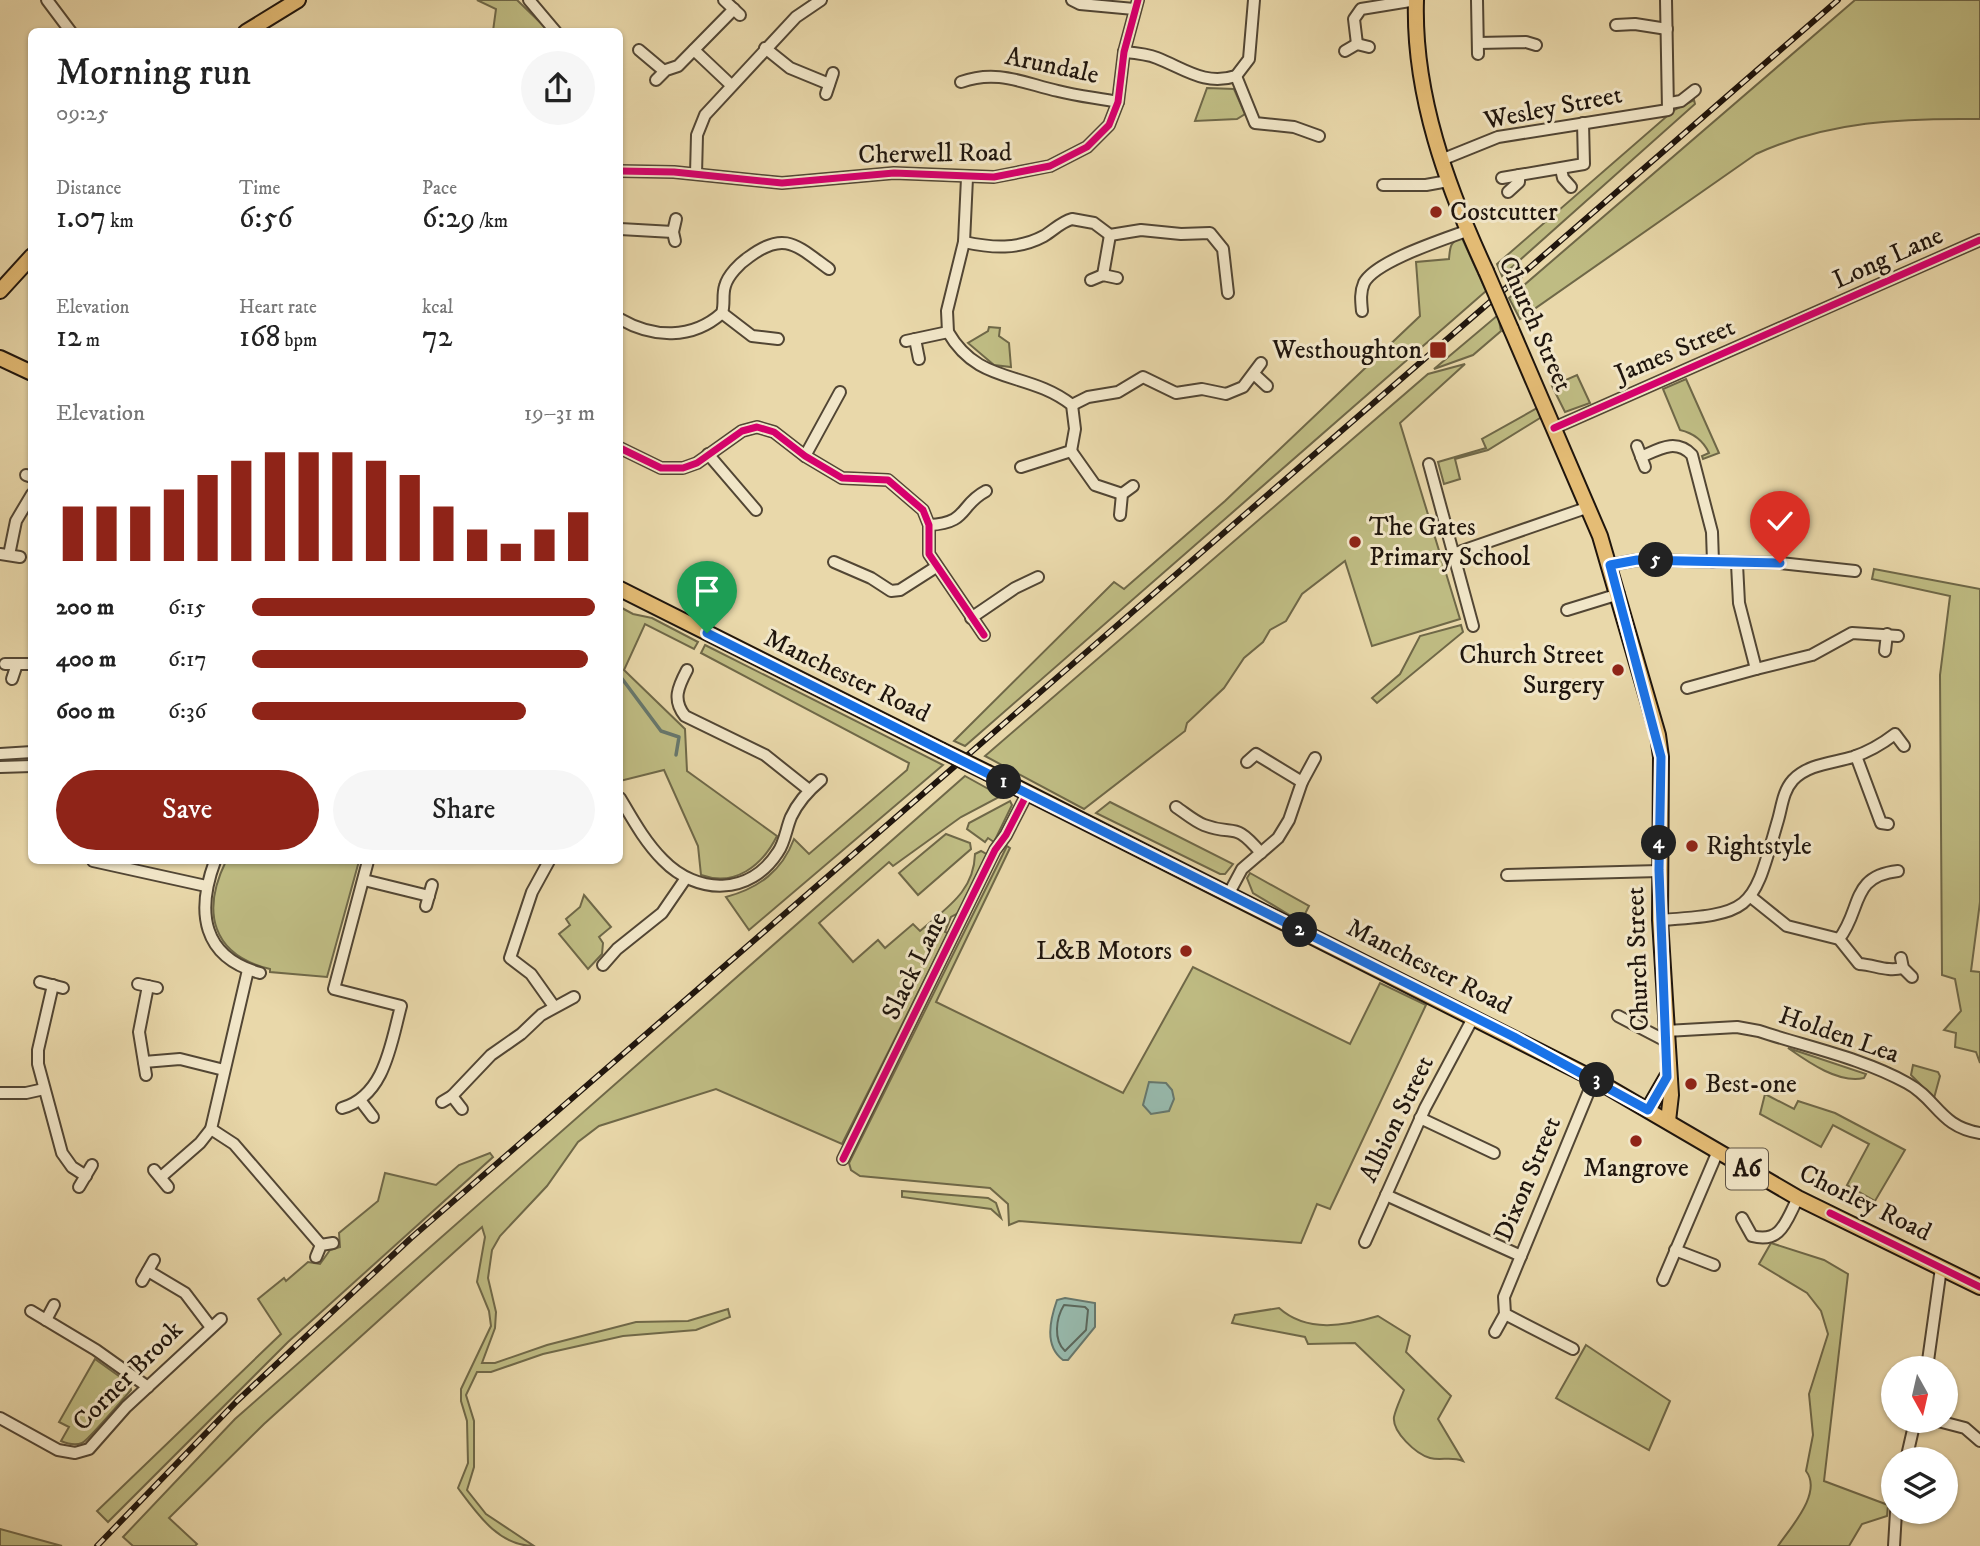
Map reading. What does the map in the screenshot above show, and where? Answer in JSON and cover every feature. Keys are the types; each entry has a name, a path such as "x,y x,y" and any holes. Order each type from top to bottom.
{"main road":[{"path":"253,28 299,0"},
{"name":"Church Street","path":"1416,0 1421,71 1441,160 1486,271 1589,507 1619,594 1660,746 1660,920 1667,1077 1671,1095 1658,1116"},
{"path":"0,291 28,260"},
{"path":"0,358 28,371"},
{"name":"Manchester Road","path":"623,591 1594,1079 1658,1116"},
{"path":"1658,1116 1667,1077"},
{"name":"Chorley Road","path":"1658,1116 1798,1198 1980,1287"}],"street":[{"path":"62,0 50,4 68,28"},
{"path":"528,0 552,28"},
{"path":"639,50 660,75 678,66 737,12 724,0"},
{"path":"696,174 699,127 705,115 796,17 821,0"},
{"path":"1072,0 1080,4 1136,5"},
{"path":"1357,44 1354,19 1361,9 1416,0"},
{"path":"1477,0 1478,48 1530,40"},
{"path":"1666,0 1670,103"},
{"path":"1124,52 1157,58 1201,78 1217,80 1236,76 1247,66 1249,60 1251,1"},
{"name":"Cherwell Road","path":"623,171 696,174 779,183 894,173 967,178 1026,173 1075,155 1103,133 1118,102 1124,52 1136,5"},
{"path":"1616,25 1635,24 1667,29"},
{"path":"1345,51 1357,44 1370,47"},
{"path":"765,48 790,68 829,83"},
{"path":"694,50 731,85"},
{"name":"Arundale","path":"961,82 977,72 1017,78 1057,91 1118,102"},
{"path":"1236,76 1255,122 1294,127 1319,136"},
{"name":"Wesley Street","path":"1441,160 1498,136 1665,111 1670,103 1681,101 1695,90"},
{"path":"1502,178 1561,169 1586,162 1583,123"},
{"path":"1561,169 1563,178 1571,187"},
{"path":"1508,191 1519,182 1520,175"},
{"path":"967,178 964,242 947,312 948,332 982,369 1035,383 1072,405"},
{"path":"1383,185 1426,185 1448,181"},
{"path":"623,229 674,236 676,219"},
{"path":"964,242 996,248 1016,246 1037,239 1072,219 1094,223 1110,235 1141,230 1181,234 1210,233 1223,249 1220,275 1228,293"},
{"path":"1362,311 1361,293 1368,278 1399,258 1469,230"},
{"path":"1103,275 1110,235"},
{"name":"Long Lane","path":"1813,314 1980,240"},
{"path":"623,320 649,331 680,334 701,327 722,313 727,281 744,261 762,246 776,242 789,243 812,263 829,269"},
{"path":"1091,280 1103,275 1116,278"},
{"path":"722,313 762,344 778,339"},
{"name":"James Street","path":"1554,428 1813,314"},
{"path":"919,359 911,340 948,332"},
{"path":"1072,405 1088,397 1118,392 1143,372 1175,393 1202,388 1226,394 1238,391 1261,363"},
{"path":"1254,374 1267,386"},
{"path":"805,456 841,392"},
{"path":"823,399 833,409"},
{"path":"1072,405 1074,429 1071,451 1095,485 1122,495"},
{"path":"623,449 668,469 690,467 742,431 757,427 774,432 805,456 847,480 888,480 923,510 929,525 928,549 936,567 985,635"},
{"path":"1641,457 1670,445 1678,445 1692,455 1712,532 1713,562"},
{"path":"1021,467 1040,467 1071,451"},
{"path":"709,454 756,510"},
{"path":"1429,464 1473,626"},
{"path":"1120,515 1122,495 1133,486"},
{"path":"929,525 958,519 978,492"},
{"path":"737,508 747,499"},
{"path":"10,555 16,521 28,501"},
{"path":"1453,554 1589,507"},
{"path":"841,559 891,591 900,590 936,567"},
{"path":"1610,565 1637,560 1780,563 1855,572"},
{"path":"1737,564 1739,603 1756,669"},
{"path":"971,618 1038,577"},
{"path":"1025,583 1032,595"},
{"path":"1567,610 1619,594"},
{"path":"1700,699 1692,687 1812,655 1852,633 1893,635 1885,651"},
{"path":"12,679 11,664 28,664"},
{"path":"687,670 672,693 685,716 765,755 809,790"},
{"path":"1660,920 1714,916 1738,907 1751,897 1765,868 1786,789 1802,773 1856,756 1898,730 1904,746"},
{"path":"1247,762 1254,750 1302,782"},
{"path":"0,754 28,752"},
{"path":"1856,756 1881,824"},
{"path":"1228,895 1242,869 1278,838 1289,820 1302,782 1315,758"},
{"path":"0,766 28,766"},
{"path":"623,803 649,844 664,861 686,877 713,887 725,887 737,885 759,872 777,854 791,817 809,790 821,780"},
{"name":"Slack Lane","path":"843,1158 995,850 1006,835 1027,794"},
{"path":"1176,807 1191,811 1205,825 1229,828 1245,835 1261,853"},
{"path":"214,864 206,886 206,920 214,943 227,958 248,970 260,973"},
{"path":"334,989 367,864"},
{"path":"510,958 532,892 547,864"},
{"path":"125,865 206,886"},
{"path":"1507,876 1659,870"},
{"path":"1839,939 1869,874 1898,871"},
{"path":"603,964 617,949 662,913 686,877"},
{"path":"364,880 429,896"},
{"path":"1751,897 1787,926 1839,939 1859,964 1874,965 1885,971 1902,963 1912,977"},
{"path":"608,939 617,949"},
{"path":"498,955 510,958 531,974 553,1005"},
{"path":"161,1178 200,1143 211,1129 248,970"},
{"path":"40,982 58,986 38,1050 38,1065 62,1153 72,1167 86,1176"},
{"path":"146,1074 139,1032 148,986"},
{"path":"321,986 402,1000 385,1065 360,1100 342,1108"},
{"path":"462,1110 447,1099 491,1055 553,1005 574,997"},
{"path":"1618,1016 1666,1036"},
{"name":"Albion Street","path":"1366,1242 1420,1118 1473,1018"},
{"name":"Holden Lea","path":"1666,1036 1723,1027 1759,1031 1907,1083 1944,1119 1957,1127 1980,1133"},
{"path":"144,1062 180,1059 224,1070"},
{"name":"Dixon Street","path":"1505,1314 1504,1297 1594,1079"},
{"path":"0,1093 26,1093 44,1089"},
{"path":"360,1100 373,1117"},
{"path":"1420,1118 1494,1153"},
{"path":"211,1129 234,1144 321,1245"},
{"path":"1663,1280 1718,1151"},
{"path":"79,1187 92,1165"},
{"path":"1386,1195 1521,1256"},
{"path":"1742,1218 1752,1236 1768,1240 1777,1235 1798,1198"},
{"path":"321,1245 332,1243"},
{"path":"316,1257 321,1245"},
{"path":"1675,1250 1714,1265"},
{"name":"Corner Brook","path":"142,1281 151,1265 185,1293 210,1326"},
{"path":"1929,1356 1941,1268"},
{"path":"46,1320 54,1305"},
{"path":"31,1311 96,1350 148,1387"},
{"path":"1495,1332 1505,1314 1573,1349"},
{"name":"Corner Brook","path":"0,1418 58,1450 82,1452 95,1444 120,1413 210,1326 221,1319"},
{"path":"1958,1426 1965,1428 1980,1441"},
{"path":"1894,1546 1895,1524"}],"shaded area":[{"path":"477,0 517,0 546,28 493,28 496,9"},
{"path":"1855,0 1980,0 1980,119 1922,119 1838,128 1810,134 1756,154 1520,319 1509,298"},
{"path":"1207,88 1234,89 1245,114 1237,119 1195,121"},
{"path":"1694,100 1695,104 1502,276 1497,264 1674,110"},
{"path":"1462,238 1486,291 965,746 954,741 1114,582 1124,589 1225,501 1420,316 1416,262 1449,259 1451,245"},
{"path":"1498,315 1501,331 1473,355 1434,369"},
{"path":"989,327 1000,328 999,336 1009,343 1011,367 994,365 968,343 988,331"},
{"path":"1465,364 1400,423 1460,619 1372,646 1345,561 1302,594 1286,621 1270,630 1263,642 1244,658 1224,688 1187,723 1185,731 1084,809 985,756 1428,374"},
{"path":"1577,375 1590,403 1565,412 1552,386"},
{"path":"1686,379 1719,453 1703,459 1702,456 1709,453 1707,448 1697,438 1680,430 1663,389"},
{"path":"1539,407 1540,418 1488,450 1455,459 1460,479 1444,484 1438,462 1486,448 1482,439"},
{"path":"1874,569 1980,589 1980,902 1971,971 1980,972 1980,1063 1976,1052 1955,1047 1956,1033 1944,1030 1961,1011 1955,979 1942,975 1940,675 1950,596 1872,579"},
{"path":"623,609 652,618 698,642 694,649 645,624 624,670 685,729 687,771 777,836 764,856 736,876 713,878 701,875 698,846 664,770 623,780"},
{"path":"1461,625 1463,632 1377,703 1372,698 1400,674 1420,636"},
{"path":"705,645 943,765 749,930 726,897 749,889 768,877 783,860 794,839 809,854 907,770 909,763 701,653"},
{"path":"965,776 1001,796 961,817 893,866 889,862 819,923 853,962 878,940 885,948 913,924 920,931 949,907 964,889 970,879 975,854 981,851 988,855 960,912 951,917 945,932 948,933 842,1144 716,1089 599,1126 578,1142 547,1186 500,1236 492,1250 488,1278 496,1312 495,1328 482,1363 495,1363 547,1345 636,1322 688,1321 728,1309 730,1317 696,1330 623,1336 543,1354 491,1372 477,1372 466,1395 474,1421 474,1467 467,1490 486,1514 534,1546 522,1545 500,1535 490,1527 458,1488 468,1463 467,1421 461,1401 461,1389 491,1326 489,1311 477,1282 485,1237 482,1227 264,1424 169,1518 197,1544 195,1546 133,1546 123,1537 235,1419"},
{"path":"1010,801 1012,805 994,842 988,838 985,842 967,829 969,823"},
{"path":"1110,802 1233,864 1225,874 1220,874 1096,813"},
{"path":"946,834 970,843 971,849 918,895 899,873"},
{"path":"1007,846 1010,848 936,1002 1123,1093 1193,967 1350,1044 1380,983 1426,1005 1330,1209 1317,1204 1301,1243 1019,1221 1009,1225 1008,1204 990,1188 860,1176 851,1170 849,1163"},
{"path":"225,864 358,864 327,977 270,972 270,969 235,953 224,942 217,929 214,897"},
{"path":"1250,873 1309,906 1301,922 1253,893 1247,878"},
{"path":"584,895 611,927 599,937 603,943 602,954 588,969 559,934 570,925 566,919 580,907"},
{"path":"1788,1048 1866,1074 1864,1078 1854,1079 1834,1075"},
{"path":"1913,1065 1938,1072 1940,1076 1934,1098 1911,1075"},
{"path":"1765,1094 1794,1109 1798,1101 1835,1113 1905,1150 1875,1201 1847,1185 1869,1144 1833,1125 1821,1147 1760,1114"},
{"path":"490,1153 493,1157 288,1342 108,1522 97,1511 281,1334 258,1299 284,1278 286,1281 308,1262 320,1264 330,1250 340,1247 339,1233 378,1201 385,1173 436,1185 459,1165"},
{"path":"902,1191 988,1198 996,1203 1001,1218 991,1209 902,1197"},
{"path":"1771,1243 1824,1260 1848,1274 1824,1481 1881,1502 1881,1518 1862,1524 1849,1546 1778,1546 1808,1500 1810,1480 1806,1471 1813,1435 1809,1394 1828,1334 1821,1311 1807,1293 1759,1264"},
{"path":"1279,1308 1290,1316 1314,1324 1340,1324 1378,1316 1410,1336 1406,1352 1451,1396 1438,1419 1463,1461 1430,1458 1406,1442 1394,1423 1404,1390 1355,1343 1308,1344 1305,1337 1232,1323 1235,1315"},
{"path":"1586,1345 1670,1401 1649,1450 1556,1398"},
{"path":"95,1359 130,1384 131,1390 82,1443 61,1441 69,1427 59,1422"},
{"path":"0,1529 62,1546 0,1546"}],"water":[{"path":"1149,1082 1166,1083 1172,1090 1174,1099 1169,1111 1151,1114 1143,1105"},
{"path":"1065,1298 1095,1303 1095,1327 1068,1360 1063,1360 1053,1348 1050,1332 1057,1300"}],"waterway":[{"path":"623,680 661,731 679,737 676,755"}],"railway":[{"path":"97,1546 237,1401 411,1238 1838,0"}],"cycle path":[{"path":"623,171 674,172 782,183 894,173 994,177 1050,166 1087,147 1109,125 1118,102 1124,52 1138,0"},
{"path":"1554,428 1980,240"},
{"path":"623,449 661,468 683,468 697,463 742,431 757,427 774,432 805,456 842,478 888,480 923,510 929,525 929,554 984,635"},
{"path":"988,773 1499,1030"},
{"path":"843,1159 995,850 1006,835 1027,794"},
{"path":"1830,1213 1980,1287"}],"place":[{"name":"Costcutter","path":"1436,212"},
{"name":"Westhoughton","path":"1438,350"},
{"name":"The Gates Primary School","path":"1355,542"},
{"name":"Church Street Surgery","path":"1618,670"},
{"name":"Rightstyle","path":"1692,846"},
{"name":"L&B Motors","path":"1186,951"},
{"name":"Best-one","path":"1691,1084"},
{"name":"Mangrove","path":"1636,1141"}],"route":[{"path":"707,633 1514,1037 1648,1110 1667,1077 1659,870 1661,757 1658,735 1610,565 1637,560 1780,563"}]}
